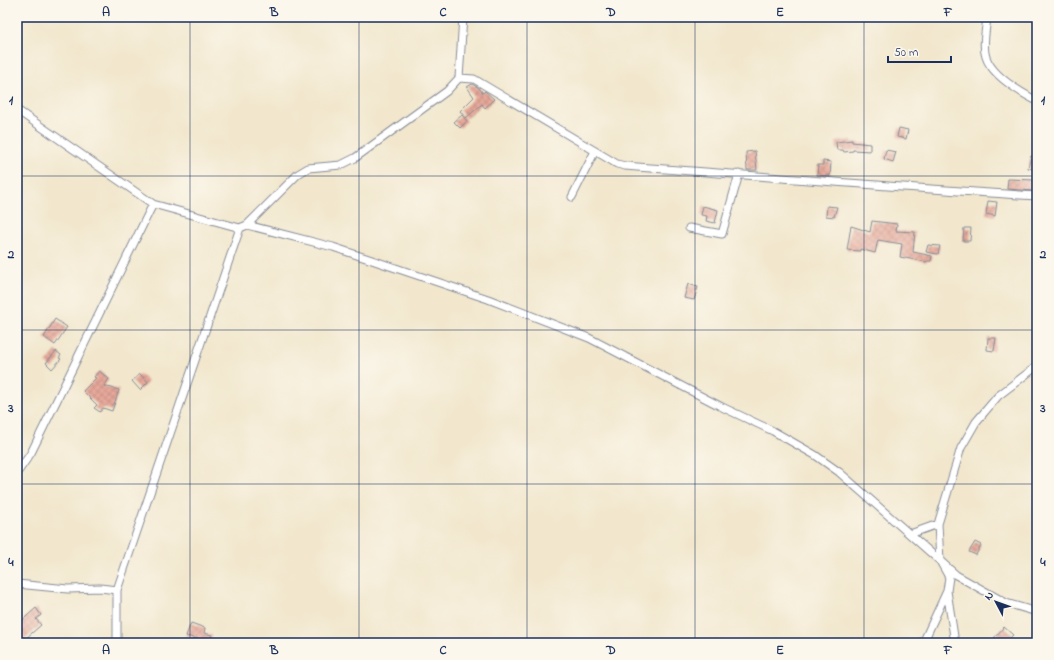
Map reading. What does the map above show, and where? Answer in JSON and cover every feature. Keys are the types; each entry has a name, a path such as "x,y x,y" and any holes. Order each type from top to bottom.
{"street":[{"path":"17,111 153,204 240,228 247,225 298,174 308,168 341,165 355,158 447,91 459,78 462,17"},
{"path":"987,17 985,56 990,68 1016,89 1037,101"},
{"path":"459,78 474,79 617,164 625,166 904,188 1037,196"},
{"path":"572,197 595,151"},
{"path":"689,228 722,234 739,174"},
{"path":"17,473 31,453 153,204"},
{"path":"247,225 333,247 488,299 589,338 722,407 773,431 815,455 839,472 956,575 1006,603 1037,612"},
{"path":"117,643 117,590 240,228"},
{"path":"923,643 947,591 949,577 940,561 938,524 961,448 976,422 998,396 1037,366"},
{"path":"910,534 938,524"},
{"path":"17,584 68,589 100,588 117,590"},
{"path":"947,591 955,643"}],"building":[{"path":"472,84 479,88 483,93 485,91 494,99 485,108 482,104 466,118 460,111 474,97 467,87"},
{"path":"462,115 467,121 460,128 454,122"},
{"path":"899,128 908,130 906,139 897,137"},
{"path":"852,140 852,142 870,144 870,151 853,150 844,152 843,150 837,150 836,142"},
{"path":"886,150 896,152 893,162 884,159"},
{"path":"755,151 757,170 747,170 746,152"},
{"path":"1031,156 1037,157 1037,170 1028,168"},
{"path":"823,161 831,162 830,176 817,175 818,165 823,165"},
{"path":"1008,179 1034,180 1033,191 1007,189"},
{"path":"988,201 997,202 995,216 986,214"},
{"path":"703,206 718,210 715,223 706,221 707,216 701,215"},
{"path":"827,206 837,207 834,217 826,216"},
{"path":"872,221 897,224 896,231 915,232 913,252 932,256 931,261 926,262 900,257 902,244 878,240 875,253 860,249 860,251 847,250 851,226 870,232"},
{"path":"964,228 971,228 970,241 963,241"},
{"path":"928,245 940,246 938,254 926,252"},
{"path":"688,284 698,287 694,300 684,298"},
{"path":"55,319 67,327 55,345 44,337"},
{"path":"988,338 996,338 994,351 987,350"},
{"path":"56,351 61,355 59,358 61,359 52,369 46,363"},
{"path":"99,371 109,379 104,386 119,390 112,411 103,408 100,412 94,408 97,405 83,391 96,378 94,377"},
{"path":"140,374 148,382 140,390 132,381"},
{"path":"975,542 981,545 976,555 969,552"},
{"path":"36,608 41,615 36,619 41,625 25,639 21,635 17,640 17,625"},
{"path":"191,623 205,628 204,633 212,635 210,643 200,643 201,640 186,636"},
{"path":"1004,627 1013,635 1005,643 999,643 994,638"}]}
